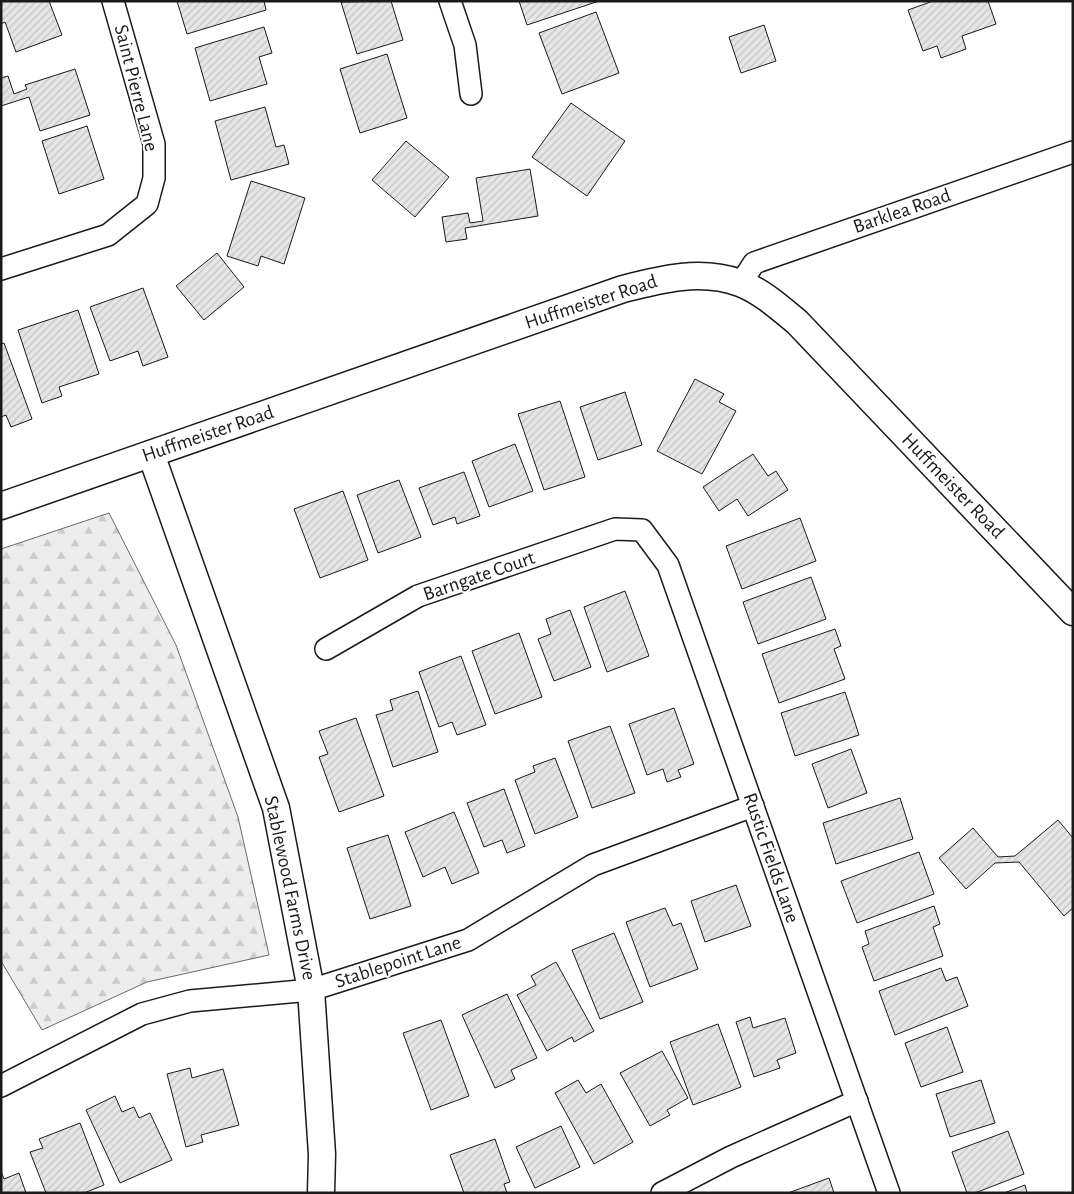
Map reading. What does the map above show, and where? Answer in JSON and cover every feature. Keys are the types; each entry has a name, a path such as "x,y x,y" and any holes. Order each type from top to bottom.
{"street":[{"name":"Saint Pierre Lane","path":"1,269 108,235 147,204 154,178 154,144 113,1"},
{"path":"450,1 466,45 471,94"},
{"name":"Barklea Road","path":"741,283 754,263 1073,152"},
{"name":"Huffmeister Road","path":"1,506 623,289 668,277 713,276 741,283 769,300 797,322 1073,612"},
{"name":"Stablewood Farms Drive","path":"150,454 276,808 311,990 322,1154 321,1193"},
{"name":"Barngate Court","path":"326,649 418,596 615,529 642,530"},
{"name":"Rustic Fields Lane","path":"642,530 668,565 889,1193"},
{"name":"Stablepoint Lane","path":"1,1086 142,1014 190,1001 311,990 468,940 593,865 753,806"},
{"path":"662,1193 731,1157 857,1100"}],"green space":[{"path":"109,513 176,645 238,817 269,955 147,982 42,1030 1,961 1,549"}],"building":[{"path":"1,1 49,1 62,35 16,52 5,22 1,24"},
{"path":"177,1 264,1 266,10 187,34"},
{"path":"391,1 403,40 357,54 341,2"},
{"path":"519,1 599,1 527,25"},
{"path":"933,1 988,1 996,24 962,36 966,49 941,58 937,46 923,51 908,10"},
{"path":"596,12 619,73 562,94 539,33"},
{"path":"764,25 776,61 741,73 729,37"},
{"path":"264,27 272,53 259,57 267,84 210,101 195,48"},
{"path":"387,54 407,118 360,133 340,69"},
{"path":"75,69 90,115 40,131 29,97 1,106 1,78 8,76 14,94 27,89 25,85"},
{"path":"571,103 625,141 587,196 532,157"},
{"path":"265,107 276,147 284,145 289,164 231,180 215,121"},
{"path":"87,126 104,179 59,194 42,141"},
{"path":"406,141 449,177 415,217 372,180"},
{"path":"530,169 538,216 465,228 467,239 446,242 442,217 468,213 470,223 483,221 476,178"},
{"path":"251,181 305,198 284,264 261,256 258,266 227,256"},
{"path":"217,253 244,287 204,320 176,286"},
{"path":"143,288 168,357 143,366 138,351 110,361 90,307"},
{"path":"78,310 99,374 59,387 62,396 42,403 18,330"},
{"path":"4,343 32,419 11,427 6,415 1,417 1,344"},
{"path":"695,379 724,394 719,402 736,411 702,474 657,451"},
{"path":"625,392 642,445 598,460 580,407"},
{"path":"560,401 585,477 544,490 518,414"},
{"path":"515,444 533,491 489,507 472,461"},
{"path":"753,454 768,476 776,471 788,490 748,516 737,499 719,511 703,487"},
{"path":"464,472 480,516 457,524 455,517 433,525 419,488"},
{"path":"399,480 421,537 378,553 357,495"},
{"path":"343,491 368,560 320,578 294,509"},
{"path":"800,518 816,561 742,589 726,546"},
{"path":"811,577 826,619 758,644 743,602"},
{"path":"625,591 649,656 607,672 584,607"},
{"path":"570,610 591,667 554,681 538,639 551,634 546,619"},
{"path":"835,629 841,646 834,649 845,679 779,703 762,654"},
{"path":"519,633 542,697 495,714 472,651"},
{"path":"461,656 486,725 457,735 452,722 439,727 419,672"},
{"path":"418,691 438,752 393,767 376,715 393,710 390,700"},
{"path":"845,692 859,735 795,756 781,713"},
{"path":"674,708 694,764 678,770 681,777 667,782 663,769 647,775 629,724"},
{"path":"356,718 384,796 339,812 319,757 328,754 319,731"},
{"path":"610,726 635,793 592,808 568,741"},
{"path":"851,749 867,793 828,808 812,764"},
{"path":"555,758 578,817 535,834 515,780 535,772 533,766"},
{"path":"504,789 525,846 507,853 502,840 484,847 467,803"},
{"path":"900,798 913,839 836,864 823,823"},
{"path":"454,812 479,873 452,884 445,867 423,877 405,832"},
{"path":"1058,820 1073,838 1073,908 1064,916 1019,862 995,863 966,889 939,858 973,828 998,857 1015,856"},
{"path":"388,835 411,906 370,919 347,848"},
{"path":"919,852 934,894 857,923 841,881"},
{"path":"736,885 751,926 705,942 691,901"},
{"path":"934,906 940,924 933,927 943,956 874,981 862,947 869,944 865,931"},
{"path":"665,908 673,926 681,923 698,969 650,987 626,922"},
{"path":"614,933 643,1002 600,1019 572,950"},
{"path":"556,962 594,1031 574,1042 572,1037 547,1051 517,995 536,985 531,976"},
{"path":"941,968 946,981 957,977 968,1006 895,1035 879,991"},
{"path":"507,994 537,1058 511,1070 515,1079 495,1088 462,1015"},
{"path":"750,1017 753,1028 785,1018 796,1053 777,1060 780,1068 754,1077 736,1022"},
{"path":"441,1020 469,1096 431,1110 403,1033"},
{"path":"718,1024 741,1087 693,1105 670,1042"},
{"path":"947,1027 963,1072 921,1087 905,1043"},
{"path":"662,1051 688,1098 667,1110 670,1115 650,1126 620,1073"},
{"path":"190,1068 192,1078 223,1069 239,1125 201,1135 203,1142 186,1147 167,1074"},
{"path":"578,1080 586,1093 601,1084 633,1142 594,1164 555,1093"},
{"path":"981,1080 995,1123 950,1137 936,1094"},
{"path":"115,1096 122,1112 134,1107 139,1118 150,1113 172,1160 120,1183 86,1110"},
{"path":"80,1123 104,1185 84,1193 46,1193 30,1152 43,1148 39,1139"},
{"path":"561,1126 580,1167 535,1188 516,1147"},
{"path":"1008,1131 1024,1174 975,1193 967,1193 952,1152"},
{"path":"495,1139 510,1182 504,1184 507,1193 464,1193 450,1155"},
{"path":"1,1171 4,1179 19,1173 26,1193 1,1193"},
{"path":"829,1178 834,1193 788,1193"},
{"path":"1025,1185 1027,1193 1004,1193"}]}
